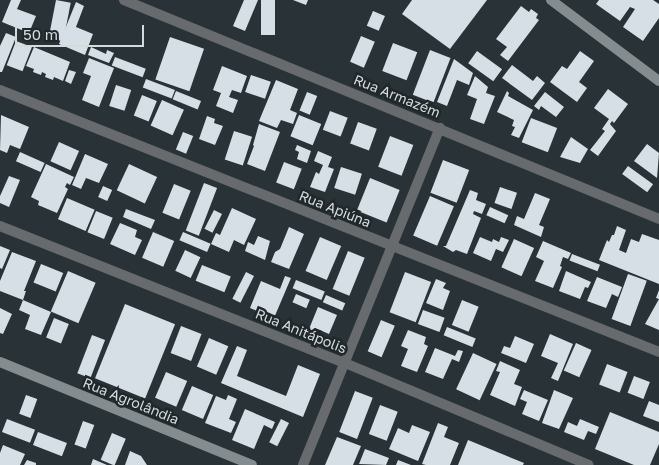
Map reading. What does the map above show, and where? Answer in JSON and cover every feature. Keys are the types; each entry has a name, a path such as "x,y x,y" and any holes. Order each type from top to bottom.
{"street":[{"name":"Rua Armazém","path":"124,0 659,219"},
{"path":"551,0 659,81"},
{"name":"Rua Apiúna","path":"0,90 659,352"},
{"path":"303,465 440,128"},
{"name":"Rua Anitápolis","path":"0,226 345,363 589,465"},
{"name":"Rua Agrolândia","path":"0,362 252,465"}],"building":[{"path":"11,0 21,0 17,9 36,16 29,33 2,22"},
{"path":"56,0 71,3 63,41 49,38"},
{"path":"244,0 258,0 245,31 233,26"},
{"path":"261,0 275,0 275,35 261,35"},
{"path":"293,0 308,0 306,5"},
{"path":"412,0 487,0 450,49 402,14"},
{"path":"599,0 653,0 659,4 659,18 643,41 623,27 635,9 630,7 620,21 596,4"},
{"path":"76,2 84,6 76,27 93,34 85,55 59,44"},
{"path":"521,6 529,12 531,9 538,14 536,18 539,20 508,61 500,55 507,47 496,39"},
{"path":"373,11 385,16 379,31 367,26"},
{"path":"6,33 16,37 2,72 0,72 0,46"},
{"path":"361,36 375,42 364,68 350,62"},
{"path":"170,37 204,49 189,91 155,80"},
{"path":"16,41 32,47 23,71 7,65"},
{"path":"393,43 417,52 407,80 382,71"},
{"path":"34,47 70,62 63,81 54,77 53,80 45,77 46,74 42,72 41,75 33,72 34,69 26,66"},
{"path":"91,47 106,54 107,50 114,53 109,63 88,55"},
{"path":"430,50 451,58 433,103 413,95"},
{"path":"477,51 502,69 493,81 468,63"},
{"path":"580,51 594,61 579,82 587,88 577,102 550,82 562,66 567,69"},
{"path":"115,57 146,69 143,77 112,65"},
{"path":"89,58 114,68 99,107 82,100 91,76 83,73"},
{"path":"454,59 473,73 469,85 457,80 447,106 437,102"},
{"path":"512,65 533,81 537,76 545,83 532,100 502,78"},
{"path":"222,66 247,76 241,93 232,90 229,97 238,100 233,113 216,106 221,93 213,90"},
{"path":"69,70 76,72 71,84 65,81"},
{"path":"251,75 271,82 265,99 245,92"},
{"path":"475,76 488,87 486,93 495,96 484,124 470,119 477,99 467,95"},
{"path":"146,79 175,90 172,99 143,87"},
{"path":"276,80 298,89 290,110 297,113 293,124 281,120 277,128 259,121"},
{"path":"116,85 131,90 124,111 109,106"},
{"path":"608,89 628,104 614,123 612,121 610,124 616,131 598,156 590,150 605,131 602,129 609,119 594,108"},
{"path":"176,91 201,101 198,109 173,99"},
{"path":"507,91 509,93 508,96 533,110 519,138 511,135 515,127 512,126 514,120 497,112"},
{"path":"307,92 317,96 310,115 300,111"},
{"path":"545,92 564,107 556,117 541,106 539,110 534,106"},
{"path":"142,95 157,101 149,121 134,115"},
{"path":"162,100 184,110 173,135 151,126"},
{"path":"330,111 348,118 341,136 323,130"},
{"path":"1,115 29,127 20,149 10,145 7,153 0,150"},
{"path":"299,115 321,124 313,145 290,136"},
{"path":"207,116 215,119 214,123 223,126 215,145 199,139"},
{"path":"531,118 557,128 548,152 522,142"},
{"path":"358,122 377,129 369,150 350,144"},
{"path":"259,124 280,132 265,171 247,164 254,146"},
{"path":"234,131 252,137 243,165 225,160"},
{"path":"183,132 193,136 186,154 176,150"},
{"path":"390,136 413,145 402,176 378,167"},
{"path":"571,137 588,149 580,163 560,157"},
{"path":"59,142 79,151 71,170 50,161"},
{"path":"647,144 659,153 657,178 634,161"},
{"path":"297,145 311,151 307,163 297,159 299,152 295,150"},
{"path":"318,151 332,157 328,167 334,169 325,192 310,187 316,172 319,174 323,165 314,161"},
{"path":"20,152 45,163 41,172 16,161"},
{"path":"85,154 108,164 99,183 86,178 81,189 72,185"},
{"path":"443,160 469,170 457,203 430,193"},
{"path":"284,162 302,169 294,189 276,183"},
{"path":"46,164 74,177 70,185 67,183 65,187 68,189 57,213 38,205 39,201 31,197"},
{"path":"129,164 157,177 145,203 117,190"},
{"path":"628,166 653,184 647,192 622,174"},
{"path":"341,167 362,174 355,195 334,188"},
{"path":"9,176 20,180 9,207 0,203 0,196"},
{"path":"370,178 400,190 387,222 357,210"},
{"path":"204,183 217,188 199,236 186,231"},
{"path":"174,184 191,191 179,219 162,213"},
{"path":"103,186 112,190 107,201 98,197"},
{"path":"500,187 517,193 511,209 494,203"},
{"path":"470,190 478,193 476,200 486,204 482,214 474,211 473,214 481,218 467,254 456,250 453,252 443,246 446,246"},
{"path":"535,193 550,199 539,225 544,227 541,237 514,225 517,216 524,219"},
{"path":"430,196 454,206 437,246 413,236"},
{"path":"67,198 95,210 86,231 58,219"},
{"path":"490,207 508,215 505,223 486,215"},
{"path":"232,208 256,219 244,245 234,240 229,252 211,244 216,233 220,235"},
{"path":"126,209 155,220 151,229 123,217"},
{"path":"214,210 222,214 212,233 204,229"},
{"path":"96,211 113,218 104,239 87,232"},
{"path":"120,223 137,230 135,237 142,240 135,255 110,244"},
{"path":"617,226 626,230 619,250 626,253 631,239 639,242 642,234 659,240 659,284 599,260 607,240 609,242"},
{"path":"289,227 304,234 289,269 271,262 275,252 280,249"},
{"path":"153,232 174,241 163,267 142,258"},
{"path":"183,232 211,244 207,252 179,240"},
{"path":"258,236 270,241 265,260 245,251 248,242 254,245"},
{"path":"320,237 341,246 327,280 306,271"},
{"path":"480,237 492,242 493,239 499,242 501,237 509,240 503,252 496,249 491,261 473,253"},
{"path":"514,239 534,248 521,276 501,267"},
{"path":"543,241 571,253 568,259 563,257 560,266 562,267 553,288 535,281 544,261 536,257"},
{"path":"0,246 10,250 2,269 0,268"},
{"path":"185,250 200,257 191,278 175,271"},
{"path":"348,251 365,258 349,296 333,289"},
{"path":"12,252 36,261 24,291 26,291 23,300 0,291 0,281"},
{"path":"572,254 600,265 597,271 569,261"},
{"path":"41,264 63,273 56,292 34,283"},
{"path":"202,265 231,277 224,292 196,281"},
{"path":"68,271 96,283 78,323 51,312"},
{"path":"566,271 591,282 588,288 585,287 580,299 559,291"},
{"path":"246,272 254,276 240,303 232,299"},
{"path":"405,272 431,282 416,322 390,312"},
{"path":"628,274 647,281 630,326 612,319"},
{"path":"285,276 291,278 274,318 250,308 261,281 280,289"},
{"path":"597,277 622,287 618,297 612,294 606,308 587,301"},
{"path":"436,279 446,283 443,288 450,291 443,310 426,303"},
{"path":"296,280 325,292 321,300 293,288"},
{"path":"296,294 310,300 306,308 292,302"},
{"path":"326,295 345,303 342,311 323,302"},
{"path":"659,299 659,330 645,324"},
{"path":"23,300 51,312 41,335 25,329 30,315 19,310"},
{"path":"462,300 479,307 469,332 452,325"},
{"path":"125,304 175,324 145,398 95,378"},
{"path":"318,307 337,315 329,334 315,328 313,331 309,329"},
{"path":"0,308 12,314 3,334 0,333"},
{"path":"423,310 445,318 439,332 418,324"},
{"path":"54,318 69,324 61,343 46,337"},
{"path":"381,320 395,326 382,357 368,351"},
{"path":"181,326 202,334 191,361 171,353"},
{"path":"447,327 476,339 472,347 444,335"},
{"path":"408,330 426,337 424,344 428,346 417,372 401,366 408,349 401,346"},
{"path":"550,334 573,344 558,381 551,378 558,363 541,356"},
{"path":"92,335 105,340 90,378 77,373"},
{"path":"515,336 534,344 526,363 501,353 504,346 510,348"},
{"path":"209,338 228,346 216,375 197,367"},
{"path":"576,343 592,350 579,377 564,370"},
{"path":"237,346 247,350 237,376 286,396 298,365 320,374 303,417 221,383"},
{"path":"435,348 455,356 458,350 463,351 459,362 452,359 443,379 425,372"},
{"path":"473,353 497,364 480,400 456,389"},
{"path":"500,361 520,370 514,384 522,387 515,406 490,395 500,372 496,371"},
{"path":"607,364 628,372 620,392 599,385"},
{"path":"166,372 187,381 176,407 155,398"},
{"path":"634,376 650,382 643,399 628,393"},
{"path":"192,386 213,395 203,419 182,410"},
{"path":"524,390 548,400 539,421 522,414 527,402 520,399"},
{"path":"554,390 573,398 559,429 542,423"},
{"path":"355,391 373,398 357,439 339,432"},
{"path":"26,395 37,399 30,418 19,414"},
{"path":"228,395 237,399 229,419 236,422 231,433 205,423 216,396 226,400"},
{"path":"649,401 659,405 659,422 643,416"},
{"path":"380,405 398,412 387,441 369,434"},
{"path":"245,409 275,422 272,429 264,425 254,449 232,440"},
{"path":"610,412 659,432 659,444 650,465 634,465 595,449"},
{"path":"7,419 35,430 30,443 2,432"},
{"path":"281,419 289,423 277,446 269,442"},
{"path":"580,419 599,427 596,434 588,431 584,440 564,432 568,422 577,426"},
{"path":"83,421 94,425 86,449 74,444"},
{"path":"438,423 448,427 444,437 459,443 450,465 422,464"},
{"path":"412,425 430,432 418,461 389,449 398,428 409,433"},
{"path":"38,432 67,443 62,456 33,445"},
{"path":"112,433 126,439 115,465 101,460"},
{"path":"337,437 361,446 353,465 325,465"},
{"path":"468,440 524,463 523,465 458,465"},
{"path":"3,445 25,454 20,465 0,465 0,453"},
{"path":"365,449 389,458 386,465 359,464"},
{"path":"130,451 141,456 147,465 125,465"},
{"path":"93,459 107,465 91,465"},
{"path":"27,460 36,463 36,465 24,465"},
{"path":"398,460 411,465 396,465"}]}
